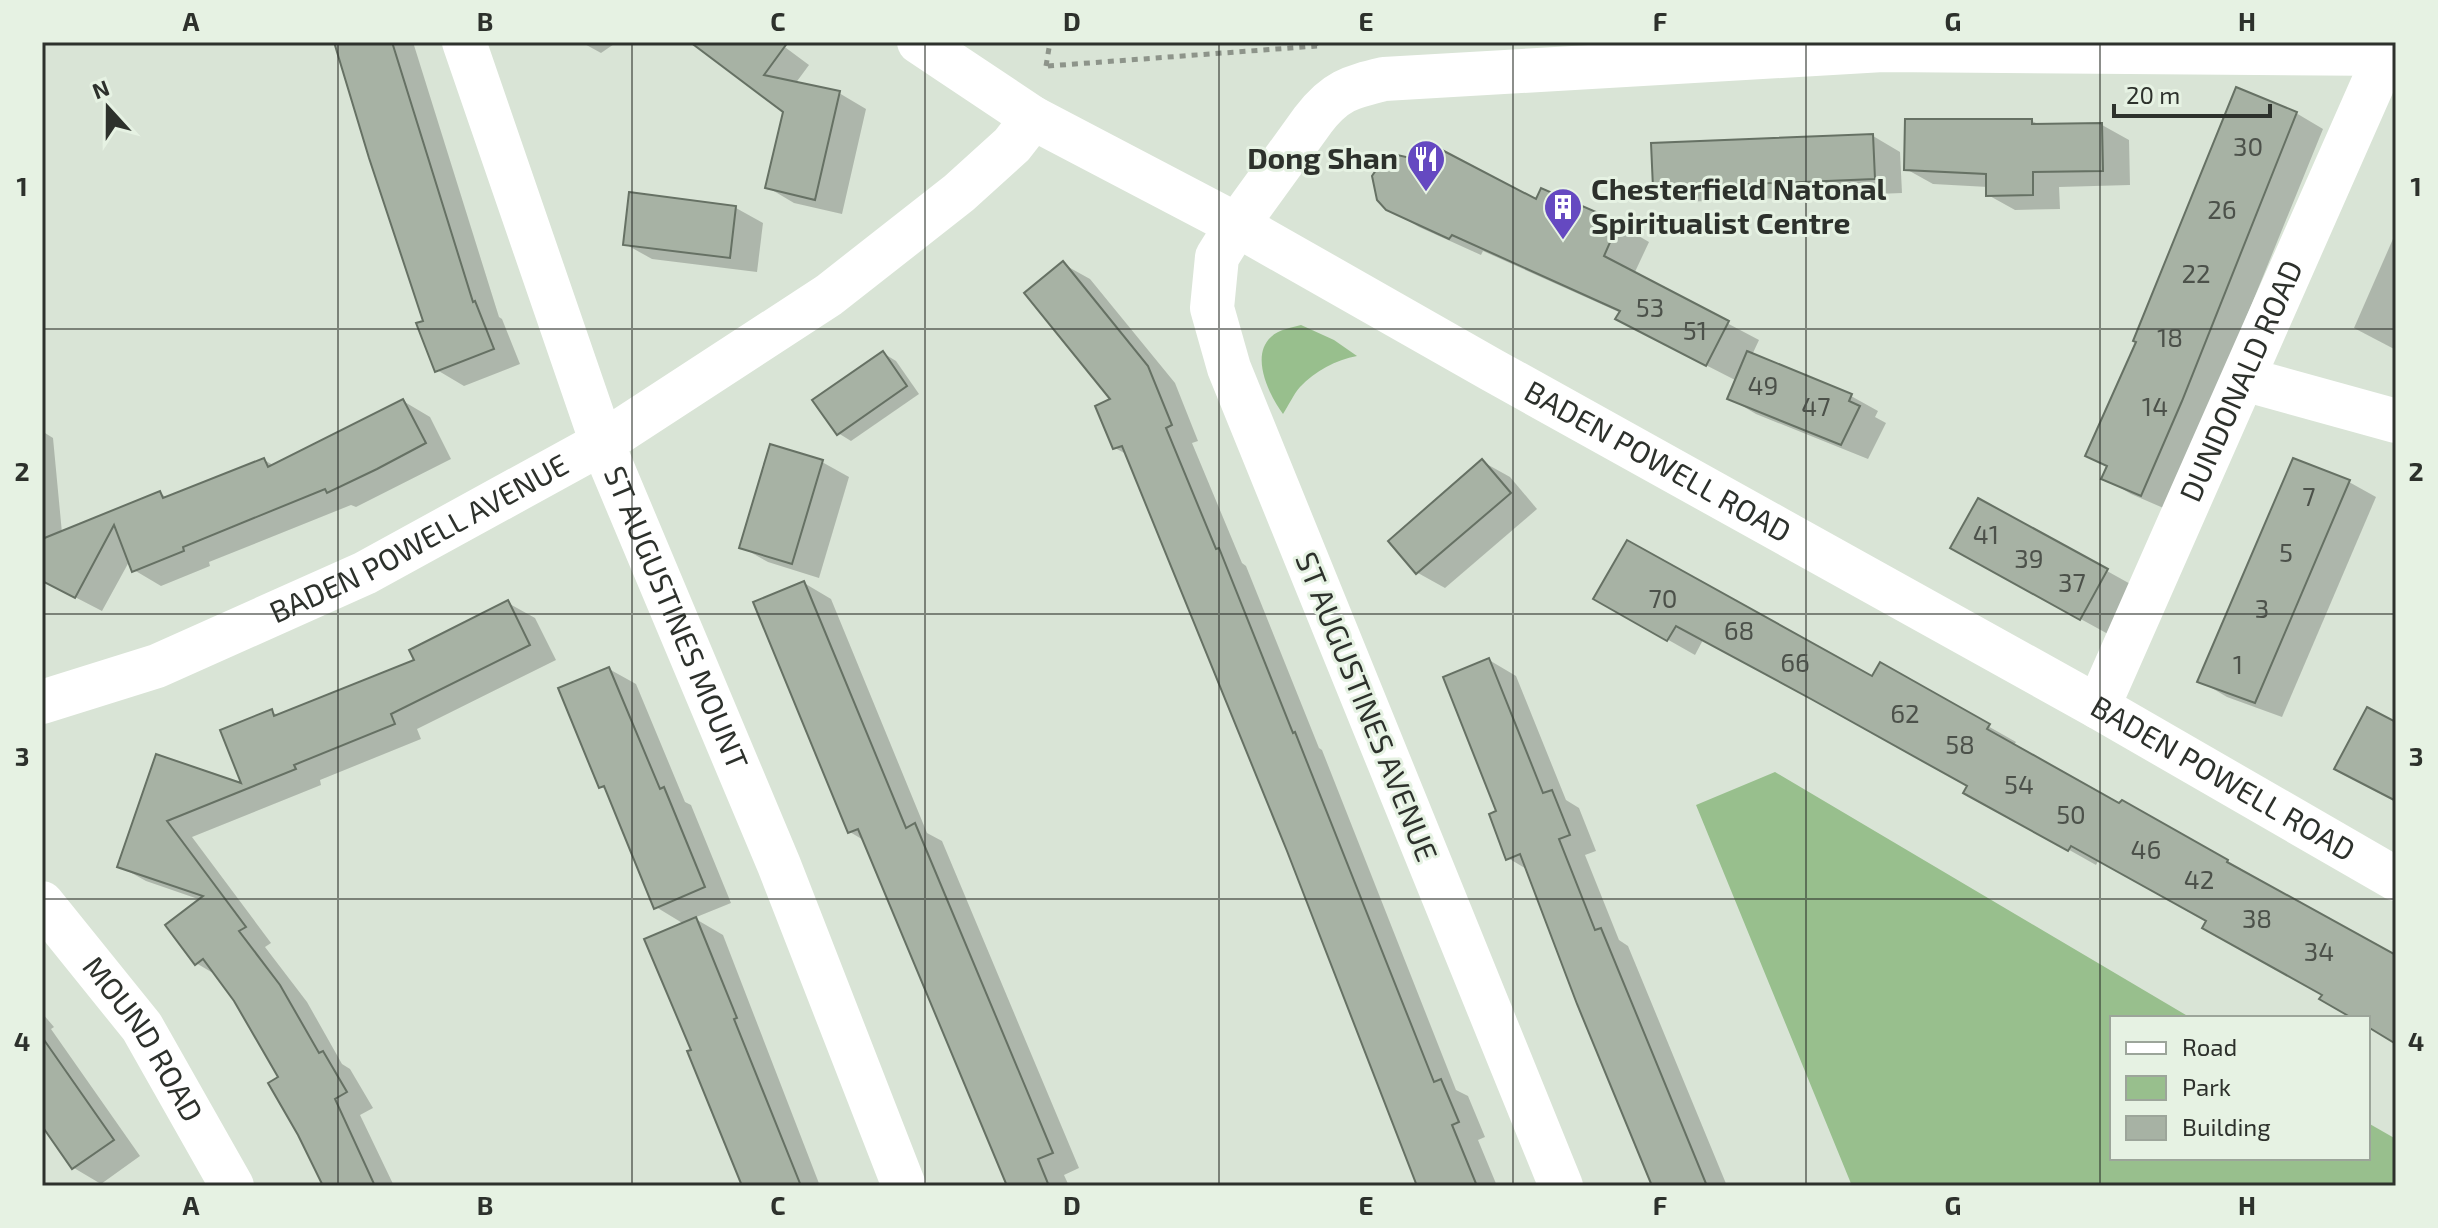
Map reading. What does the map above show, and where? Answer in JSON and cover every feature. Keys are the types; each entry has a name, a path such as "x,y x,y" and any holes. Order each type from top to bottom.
{"street":[{"name":"ST AUGUSTINES MOUNT","path":"464,42 602,443 779,865 904,1186"},
{"name":"BADEN POWELL ROAD","path":"919,42 1033,118 1237,225 2098,707 2396,879"},
{"path":"1351,87 1384,79 1883,50 2007,47 2391,54"},
{"name":"DUNDONALD ROAD","path":"2098,707 2391,54"},
{"name":"ST AUGUSTINES AVENUE","path":"1351,87 1326,103 1237,225 1217,257 1212,308 1229,368 1561,1186"},
{"name":"BADEN POWELL AVENUE","path":"42,702 157,666 365,573 602,443 829,295 959,193 1012,145 1033,118"},
{"path":"2244,379 2396,421"},
{"name":"MOUND ROAD","path":"42,903 142,1027 232,1186"}],"path":[{"path":"1047,66 1317,46 1351,87"}],"green space":[{"path":"1301,325 1334,340 1357,356 1334,363 1312,376 1298,390 1283,414 1264,376 1262,354 1274,334"},
{"path":"1775,772 2188,1016 2110,1016 2110,1160 2370,1160 2370,1124 2396,1139 2396,1186 1852,1186 1696,805"}],"building":[{"path":"334,42 392,42 473,302 494,349 435,372 416,323 423,321"},
{"path":"690,42 788,42 764,75 840,91 815,200 765,188 783,112"},
{"path":"2236,87 2297,112 2141,496 2101,479 2107,466 2085,456 2136,342 2133,341"},
{"path":"1905,119 2032,119 2032,124 2102,123 2103,171 2033,172 2033,195 1986,196 1986,174 1904,170"},
{"path":"1873,134 1875,179 1653,188 1651,143"},
{"path":"1442,150 1536,199 1541,188 1619,222 1604,256 1729,321 1706,366 1615,319 1620,311 1452,235 1449,239 1386,210 1377,200 1372,176 1383,160 1393,154 1428,162"},
{"path":"629,192 736,206 730,258 623,245"},
{"path":"1063,261 1148,366 1172,425 1166,428 1295,732 1434,1082 1441,1079 1459,1122 1452,1125 1477,1186 1417,1186 1287,851 1122,446 1113,449 1095,406 1110,399 1024,293"},
{"path":"883,351 907,386 837,435 812,400"},
{"path":"1747,351 1852,394 1849,401 1860,406 1841,445 1727,399"},
{"path":"403,399 426,443 377,469 327,493 325,489 183,547 184,551 132,572 114,525 75,598 42,581 42,539 160,491 163,498 264,458 268,467"},
{"path":"770,444 823,460 792,564 739,548"},
{"path":"2293,458 2350,480 2255,703 2197,682"},
{"path":"1482,459 1511,493 1416,574 1388,541"},
{"path":"1978,498 2108,569 2080,620 1950,548"},
{"path":"1627,540 1872,676 1880,662 1990,724 1987,729 2119,803 2122,800 2396,955 2396,1044 2370,1028 2370,1016 2349,1016 2319,999 2322,995 2202,928 2206,921 2071,846 2068,851 1963,793 1967,786 1811,699 1676,626 1667,641 1593,599"},
{"path":"804,581 906,828 915,823 1053,1153 1038,1159 1049,1186 1007,1186 858,829 848,833 753,602"},
{"path":"508,600 530,645 391,714 395,724 294,765 296,769 167,821 246,927 239,931 280,985 319,1053 323,1051 347,1092 335,1099 375,1186 323,1186 268,1083 278,1077 234,1001 203,959 195,965 165,925 203,896 117,867 156,754 241,783 220,730 272,709 274,716 414,660 409,650"},
{"path":"1489,658 1543,793 1552,790 1570,835 1559,839 1595,930 1601,928 1707,1186 1652,1186 1577,1004 1520,854 1506,860 1489,814 1496,811 1443,677"},
{"path":"609,667 660,789 664,787 705,887 654,909 604,786 599,788 558,688"},
{"path":"2367,707 2396,722 2396,801 2334,769"},
{"path":"696,917 801,1186 742,1186 687,1051 691,1050 644,939"},
{"path":"42,1037 114,1140 72,1169 42,1126"}],"place":[{"name":"Dong Shan","path":"1426,193"},
{"name":"Chesterfield Natonal Spiritualist Centre","path":"1563,241"}]}
